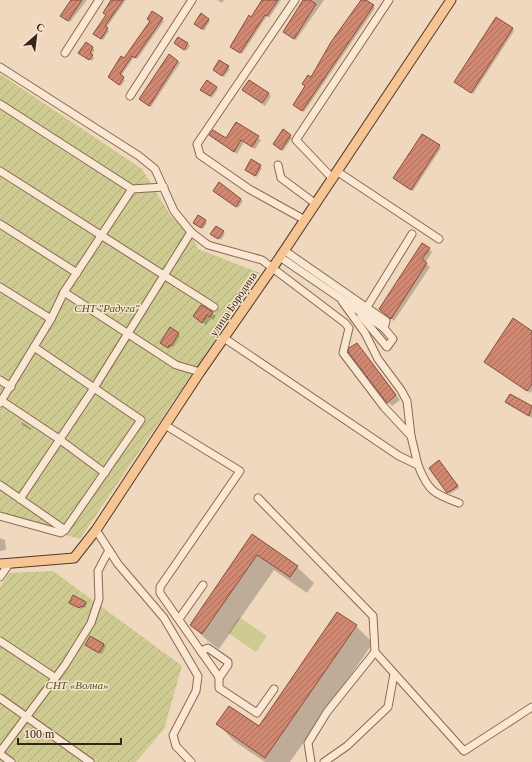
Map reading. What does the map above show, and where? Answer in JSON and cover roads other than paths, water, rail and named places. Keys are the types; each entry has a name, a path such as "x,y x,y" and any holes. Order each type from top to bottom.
{"main road":[{"name":"улица Бородина","path":"4,564 74,558 96,530 200,372 316,204 448,1"}],"street":[{"path":"65,53 99,0"},
{"path":"130,96 192,0"},
{"path":"294,0 197,144 200,154 237,180 305,220"},
{"path":"389,0 296,140 335,175 439,240"},
{"path":"0,67 139,156 155,169 174,211 191,232 208,245 262,260 345,323 349,328 343,353 384,407 411,436"},
{"path":"0,104 132,189 164,187"},
{"path":"278,165 281,178 316,204"},
{"path":"0,171 102,234 214,307"},
{"path":"104,473 59,439 1,402 52,319 64,292 78,273 132,189"},
{"path":"0,224 78,273"},
{"path":"20,499 94,388 191,232"},
{"path":"367,307 412,234"},
{"path":"282,254 357,311 384,328 393,339 387,347 357,311"},
{"path":"282,254 367,307 386,321 384,328"},
{"path":"0,287 52,319"},
{"path":"64,292 176,365 200,372"},
{"path":"342,300 365,333 378,359 401,390 407,402 411,436 418,466 424,480 437,495 459,504"},
{"path":"224,338 399,456 418,466"},
{"path":"0,516 61,533 65,530 141,420 34,347"},
{"path":"0,380 11,387"},
{"path":"165,425 240,470 160,587 160,593 219,678 220,688 256,713 274,689"},
{"path":"0,485 65,530"},
{"path":"258,498 373,616 375,652 464,751 532,707"},
{"path":"96,530 118,564 164,618 198,676 196,690 173,735 176,746 191,762"},
{"path":"11,762 0,753 54,677 65,664 91,623 99,599 98,571 109,550"},
{"path":"0,578 4,564"},
{"path":"179,619 203,584"},
{"path":"0,641 54,677"},
{"path":"202,653 208,648 228,662 228,665 219,678"},
{"path":"311,762 308,744 327,712 375,652"},
{"path":"324,762 347,746 388,707 394,674"},
{"path":"0,698 90,762"}],"park label":[{"name":"СНТ \"Радуга\"","path":"107,308"},
{"name":"СНТ «Волна»","path":"77,685"}]}
